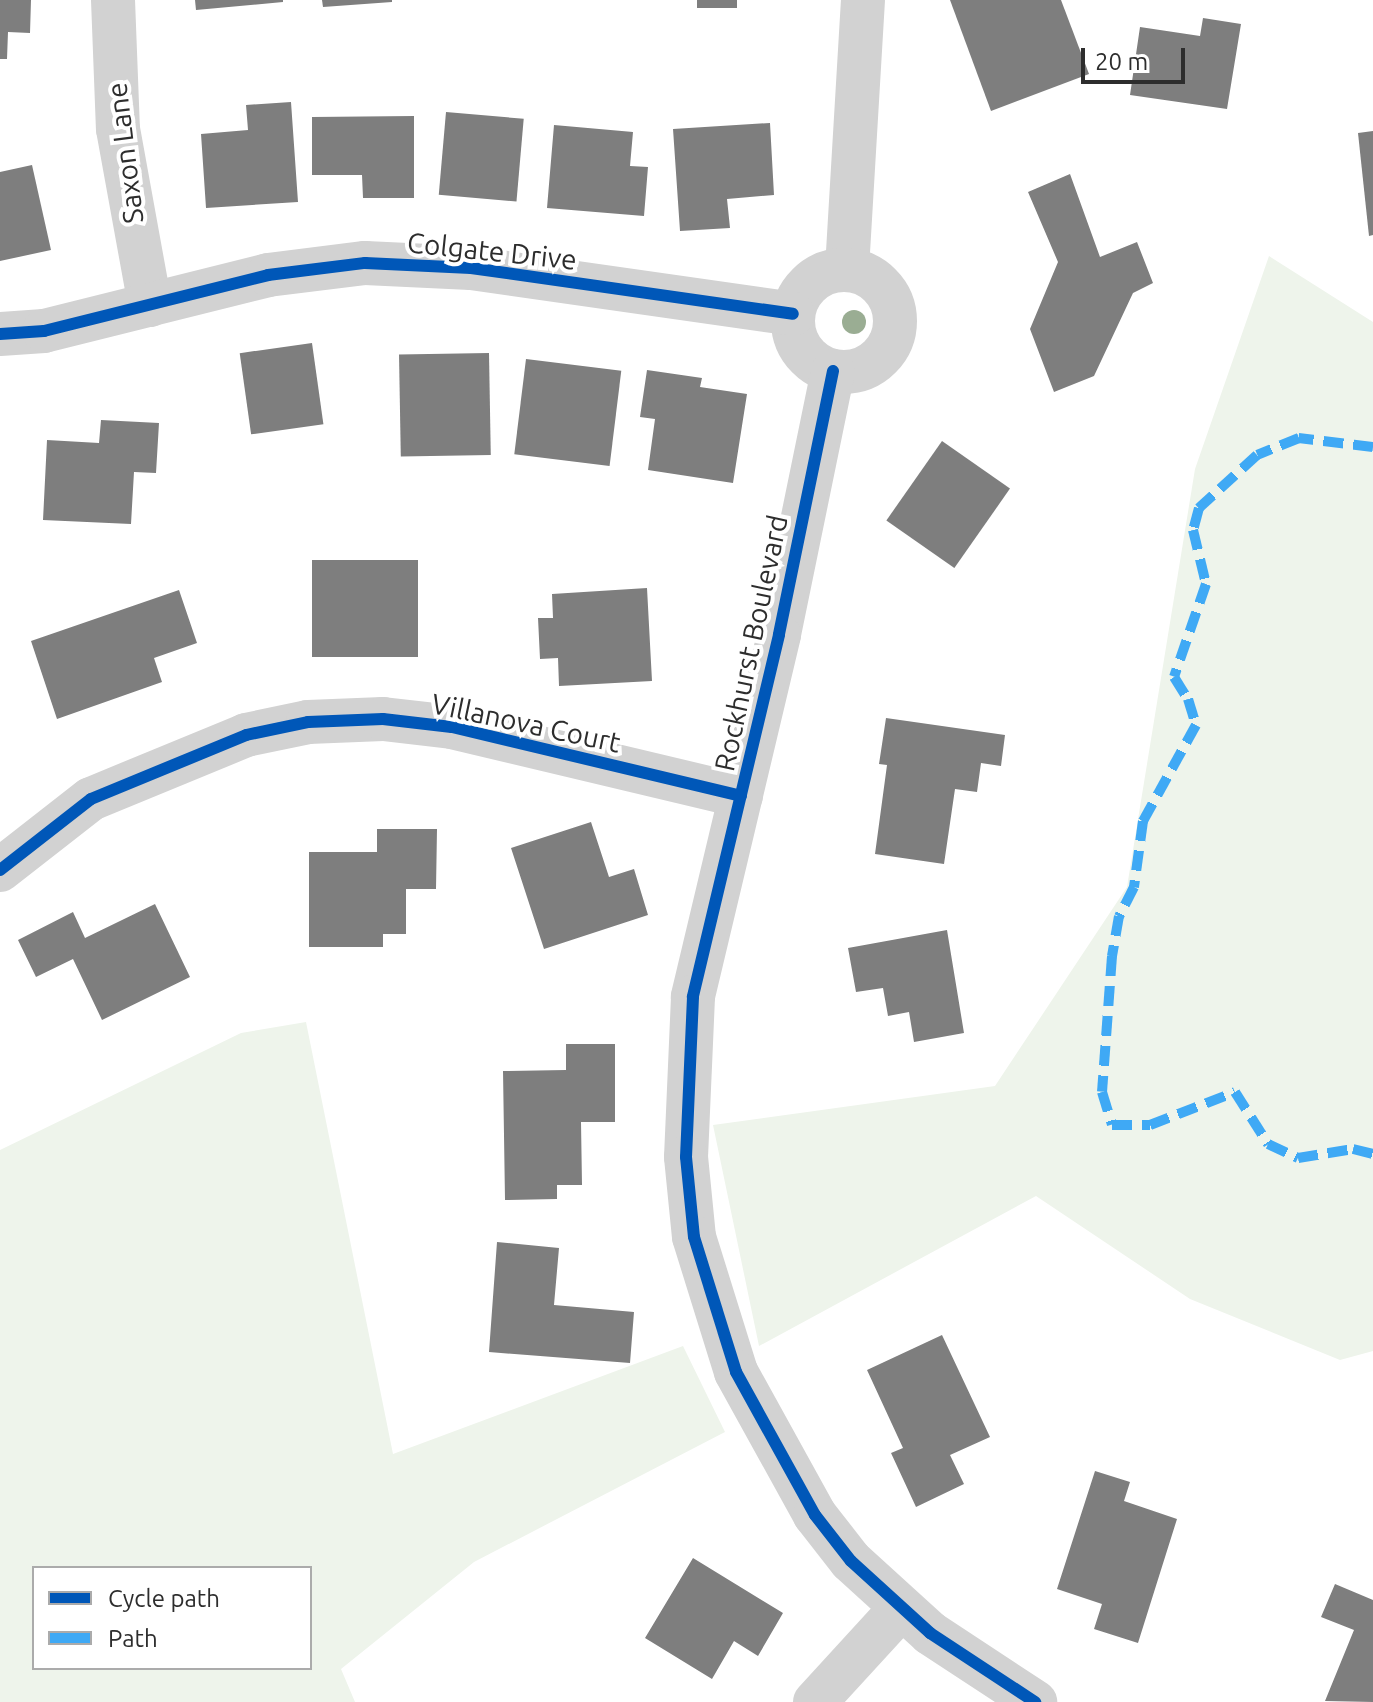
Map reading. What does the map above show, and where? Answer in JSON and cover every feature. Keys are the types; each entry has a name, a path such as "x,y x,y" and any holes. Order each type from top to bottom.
{"street":[{"name":"Saxon Lane","path":"113,0 118,129 150,305"},
{"path":"847,269 863,0"},
{"name":"Colgate Drive","path":"0,334 44,331 268,275 365,263 471,268 793,314"},
{"path":"847,269 878,282 888,295 894,328 879,358 865,367 833,371 806,357 793,329 793,314 797,299 817,277 847,269"},
{"name":"Rockhurst Boulevard","path":"833,371 741,796 693,997 686,1157 694,1237 736,1372 778,1456 851,1561 940,1641 1035,1702"},
{"name":"Villanova Court","path":"0,870 91,799 246,735 308,722 383,719 452,727 741,796"},
{"path":"815,1702 901,1608"}],"shaded area":[{"path":"1269,256 1373,322 1373,1351 1340,1360 1190,1299 1036,1196 759,1346 713,1125 995,1086 1127,887 1195,469"},
{"path":"306,1022 393,1454 683,1346 725,1432 474,1562 341,1669 355,1702 0,1702 0,1150 241,1033"}],"building":[{"path":"0,0 31,0 30,33 8,32 7,59 0,59"},
{"path":"195,0 283,0 283,2 196,10"},
{"path":"322,0 392,0 392,2 323,7"},
{"path":"697,0 737,0 737,8 697,8"},
{"path":"950,0 1061,0 1089,74 991,111"},
{"path":"1203,18 1241,24 1227,109 1130,95 1140,27 1200,36"},
{"path":"291,102 298,202 206,208 201,134 248,130 246,105"},
{"path":"446,112 524,119 516,201 439,195"},
{"path":"414,116 414,198 363,198 362,175 312,175 312,117"},
{"path":"770,123 774,195 727,199 730,228 680,231 673,129"},
{"path":"554,125 633,132 630,166 648,167 644,216 547,208"},
{"path":"1373,131 1373,235 1369,236 1358,133"},
{"path":"32,165 51,250 0,261 0,172"},
{"path":"1070,174 1100,257 1137,242 1153,283 1133,293 1094,376 1054,392 1030,329 1058,262 1028,192"},
{"path":"312,343 323,424 251,434 240,353"},
{"path":"489,353 491,455 401,457 399,355"},
{"path":"526,359 621,371 610,466 514,454"},
{"path":"647,370 702,378 700,387 747,394 733,483 648,470 655,419 640,417"},
{"path":"101,420 159,423 156,473 134,472 131,524 43,520 47,440 99,443"},
{"path":"942,441 1010,489 954,568 886,520"},
{"path":"312,560 418,560 418,657 312,657"},
{"path":"647,588 652,681 559,686 558,658 540,659 538,618 553,618 552,594"},
{"path":"179,590 197,643 154,658 162,682 57,719 31,641"},
{"path":"886,718 1005,735 1001,766 981,763 977,792 955,789 944,864 875,854 887,765 879,764"},
{"path":"591,822 609,877 634,869 648,915 544,949 511,848"},
{"path":"377,829 437,829 436,889 406,889 406,934 383,934 383,947 309,947 309,852 377,852"},
{"path":"155,904 190,977 102,1020 73,959 36,977 18,940 73,912 85,938"},
{"path":"947,930 964,1033 914,1042 909,1012 888,1016 883,988 856,992 848,948"},
{"path":"566,1044 615,1044 615,1122 581,1122 582,1185 557,1185 557,1199 505,1200 503,1071 566,1070"},
{"path":"497,1242 559,1248 554,1305 634,1312 630,1363 489,1352"},
{"path":"942,1335 990,1437 950,1455 964,1484 916,1507 891,1453 903,1448 867,1370"},
{"path":"1095,1471 1130,1482 1124,1501 1177,1519 1138,1643 1094,1629 1102,1604 1057,1589"},
{"path":"693,1558 783,1613 758,1656 734,1641 712,1679 645,1638"},
{"path":"1335,1584 1373,1600 1373,1702 1325,1701 1354,1630 1321,1617"}],"marked path":[{"path":"1373,447 1299,438 1257,455 1199,508 1193,530 1206,584 1174,677 1188,699 1196,725 1143,821 1134,887 1119,916 1112,956 1102,1092 1112,1125 1150,1125 1235,1092 1268,1144 1298,1158 1353,1149 1373,1154"}],"cycle path":[{"path":"0,334 44,331 268,275 365,263 471,268 793,314"},
{"path":"833,371 779,635 693,997 686,1157 694,1237 736,1372 815,1515 851,1561 930,1633 1035,1702"},
{"path":"0,870 91,799 246,735 308,722 383,719 452,727 741,796"}]}
